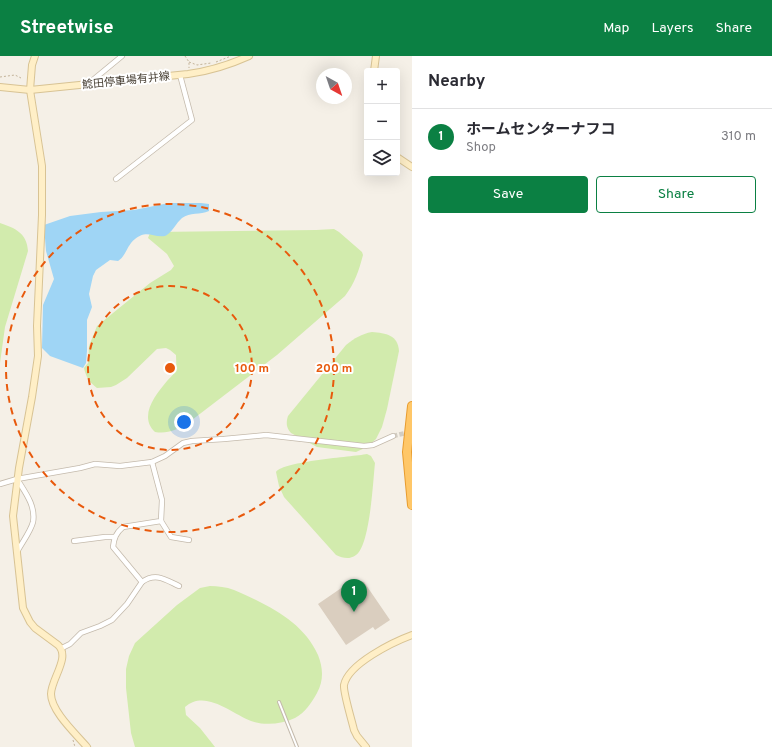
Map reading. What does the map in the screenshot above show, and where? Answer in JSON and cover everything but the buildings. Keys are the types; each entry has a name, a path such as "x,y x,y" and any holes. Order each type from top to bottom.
{"highway":[{"path":"412,406 407,452 412,505"}],"street":[{"path":"35,56 32,65 30,90 42,166 42,216 37,326 38,356 17,479 13,516 23,608 35,628 62,648 62,661 52,689 52,701 59,713 87,747"},
{"path":"86,85 122,56"},
{"name":"鯰田停車場有井線","path":"0,87 30,90 180,75 212,70 234,63 249,56"},
{"path":"374,68 376,56"},
{"path":"116,179 192,120 180,75"},
{"path":"400,159 412,167"},
{"path":"0,484 17,479 80,468 94,464 120,466 152,462 165,456 183,443 192,441 266,435 364,446 393,436"},
{"path":"152,462 162,500 161,521 171,537 189,540"},
{"path":"17,479 30,501 34,513 33,523 17,552"},
{"path":"142,582 113,547 115,537 118,531 123,527 161,521"},
{"path":"74,541 115,537"},
{"path":"62,648 73,642 81,633 112,620 127,604 142,582 151,577 158,577 179,586"},
{"path":"366,747 354,730 344,686 346,678 357,666 397,641 412,635"}],"lane":[{"path":"279,702 297,747"}],"path":[{"path":"185,56 189,62 197,65 214,63 231,56"},
{"path":"188,74 189,62"},
{"path":"0,77 14,75 21,78"}],"green space":[{"path":"0,223 15,229 23,236 28,251 5,327 0,363"},
{"path":"334,229 362,252 363,255 356,276 345,296 277,355 180,428 172,431 155,432 150,426 148,419 150,405 176,369 176,355 170,350 166,348 157,349 127,378 111,387 97,388 88,379 84,368 88,363 89,346 97,326 150,283 171,270 174,266 167,254 148,238 150,233"},
{"path":"372,332 386,334 394,338 399,351 387,409 382,427 376,439 367,447 356,452 317,447 291,433 287,425 288,416 346,345 358,337"},
{"path":"367,454 371,456 375,463 368,527 361,549 353,557 344,558 336,555 284,497 279,486 276,472 282,468 304,462"},
{"path":"210,586 222,587 240,592 275,610 300,629 313,645 320,660 322,679 319,688 310,704 299,716 285,722 273,724 256,723 209,701 201,700 193,702 185,707 186,715 200,728 215,747 135,747 131,733 126,688 126,669 129,656 135,643 177,605 200,588"}],"water":[{"path":"169,203 209,204 209,211 185,216 165,236 147,234 139,236 132,241 121,259 118,261 110,260 96,270 89,294 92,307 87,320 86,363 83,368 50,356 42,348 43,305 54,279 46,251 44,225 70,216 134,210"}],"tunnel":[{"path":"393,436 410,432"}],"place":[{"name":"ホームセンターナフコ","path":"354,612"}]}
